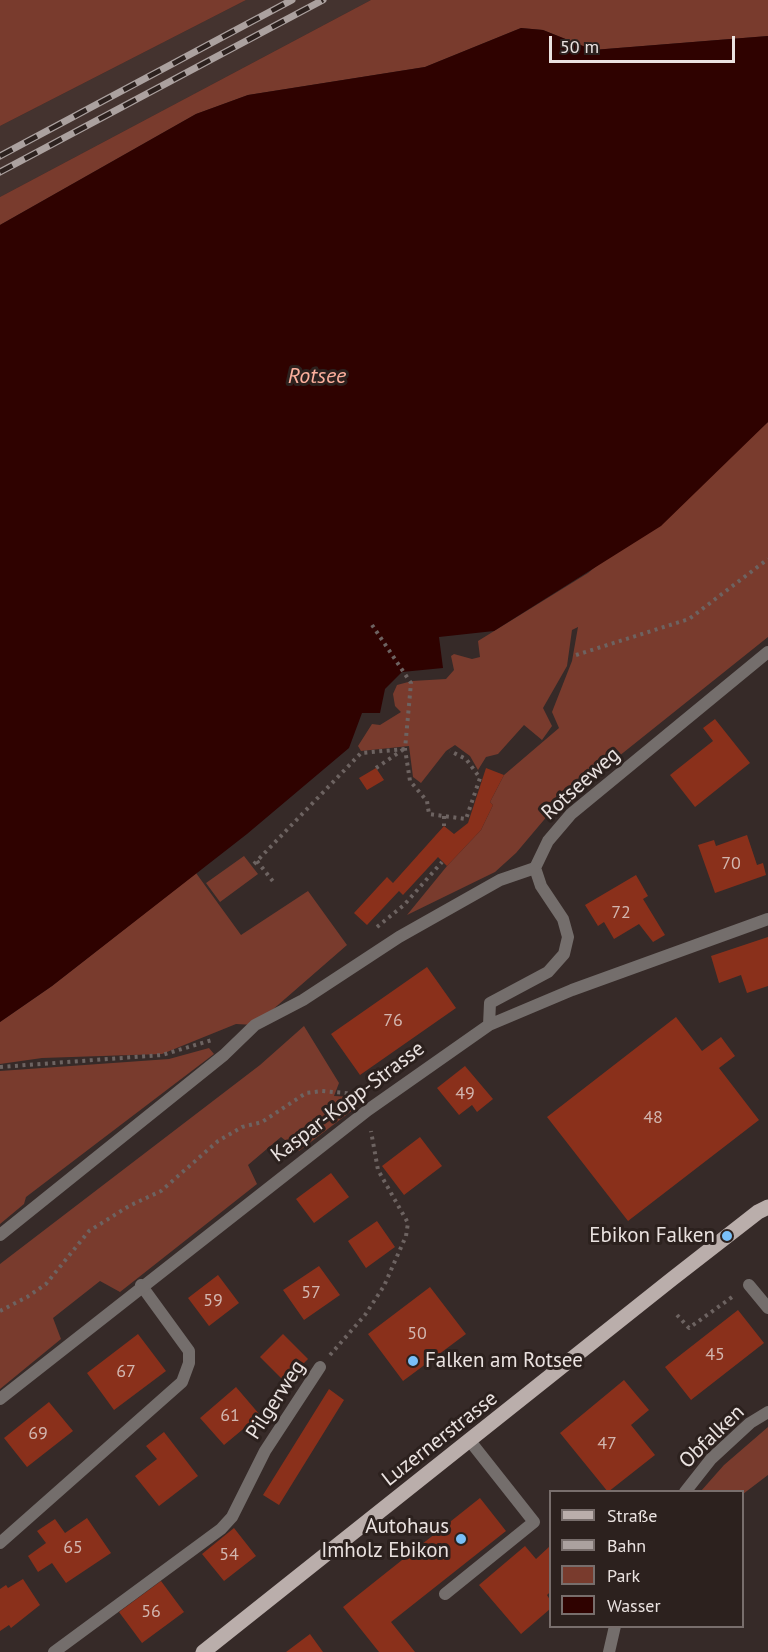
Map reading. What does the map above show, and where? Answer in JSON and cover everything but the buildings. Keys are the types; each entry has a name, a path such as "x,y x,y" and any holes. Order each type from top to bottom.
{"main road":[{"name":"Luzernerstrasse","path":"203,1652 763,1210 768,1198"}],"street":[{"name":"Rotseeweg","path":"535,868 548,841 571,814 768,652"},
{"path":"0,1235 224,1055 255,1025 303,1000 399,937 500,880 535,868 541,886 563,919 568,937 564,954 548,972 490,1003 489,1025"},
{"name":"Kaspar-Kopp-Strasse","path":"0,1399 368,1110 489,1025 572,990 768,919"},
{"path":"749,1285 768,1308"},
{"path":"0,1543 182,1382 189,1364 189,1352 141,1286"},
{"name":"Pilgerweg","path":"54,1652 226,1523 246,1492 265,1451 320,1367"},
{"name":"Obfalken","path":"686,1490 711,1459 750,1423 768,1412"},
{"path":"445,1594 534,1522 470,1442"},
{"path":"609,1652 615,1628"}],"path":[{"path":"576,655 689,619 768,559"},
{"path":"372,625 411,683 405,749 410,781 428,801 429,814 466,819 480,777 466,759 450,751"},
{"path":"376,768 405,749"},
{"path":"276,884 255,862 361,753 405,749"},
{"path":"444,816 444,826"},
{"path":"0,1067 162,1055 215,1039"},
{"path":"0,1311 27,1298 46,1284 89,1231 129,1206 161,1191 218,1142 242,1126 262,1122 306,1093 322,1091 359,1094 368,1110"},
{"name":"Pilgerweg","path":"320,1367 365,1314 384,1286 406,1236 408,1223 378,1170 368,1110"},
{"path":"677,1315 689,1328 749,1285"}],"shaded area":[{"path":"246,0 371,0 0,197 0,126"}],"green space":[{"path":"0,0 246,0 0,126"},
{"path":"371,0 768,0 768,36 593,50 543,30 521,28 425,67 248,95 196,114 0,225 0,197"},
{"path":"768,422 768,637 554,808 516,853 495,872 407,915 447,866 481,830 493,805 490,802 504,775 559,728 552,712 572,661 578,627 572,630 567,666 543,708 552,726 542,740 524,725 498,754 486,757 478,770 470,756 455,745 446,751 421,783 413,777 409,746 361,751 358,746 372,724 380,725 401,712 395,706 393,694 397,685 412,681 446,679 454,670 451,656 454,654 472,659 480,657 478,641 588,573"},
{"path":"244,856 258,874 220,902 206,883"},
{"path":"196,873 241,935 308,891 347,945 255,1025 236,1024 162,1054 42,1058 0,1064 0,1022 52,986"},
{"path":"304,1026 339,1083 334,1096 354,1097 358,1106 299,1151 281,1137 248,1165 257,1184 120,1292 100,1281 53,1318 61,1339 0,1389 0,1264 260,1065"},
{"path":"209,1048 214,1054 26,1197 24,1204 0,1224 0,1071 169,1059"},
{"path":"768,1427 768,1475 744,1493 744,1490 702,1490 724,1465"}],"water":[{"name":"Rotsee","path":"521,28 543,30 593,50 768,36 768,422 661,526 494,631 439,637 443,668 402,672 385,689 380,713 362,713 349,748 247,834 52,986 0,1022 0,225 196,114 248,95 425,67"}],"railway":[{"path":"0,156 292,0"},
{"path":"0,172 323,0"}],"place":[{"name":"Ebikon Falken","path":"727,1236"},
{"name":"Falken am Rotsee","path":"413,1361"},
{"name":"Autohaus Imholz Ebikon","path":"461,1539"}]}
